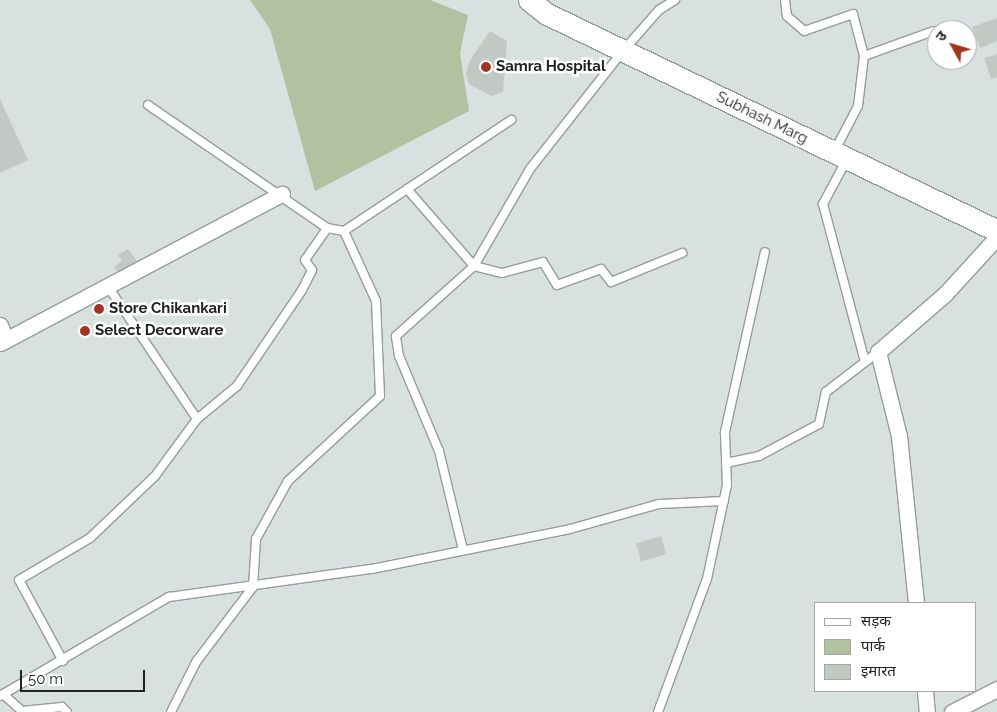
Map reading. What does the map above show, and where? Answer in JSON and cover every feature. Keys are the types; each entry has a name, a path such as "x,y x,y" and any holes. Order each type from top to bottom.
{"main road":[{"name":"Subhash Marg","path":"529,0 547,14 997,231"}],"street":[{"path":"0,325 3,342 109,288 282,194"},
{"path":"916,602 899,436 878,352 945,294 997,237"},
{"path":"952,712 997,689"},
{"path":"925,692 927,712"}],"lane":[{"path":"462,550 439,452 399,356 396,336 474,266 530,169 623,51 659,10 675,0"},
{"path":"784,0 787,16 804,31 853,14 864,56 858,106 823,204 865,362"},
{"path":"864,56 927,34"},
{"path":"148,105 282,194 328,228 344,231 511,120"},
{"path":"407,189 474,266 502,273 543,262 557,285 601,269 611,282 682,253"},
{"path":"63,661 19,580 90,538 156,476 197,418 242,378 302,290 312,270 306,260 328,228"},
{"path":"171,712 196,662 253,587 256,539 288,481 380,396 376,301 344,231"},
{"path":"658,712 707,578 724,501 725,432 765,252"},
{"path":"109,288 197,418"},
{"path":"726,463 759,456 820,424 826,392 878,352"},
{"path":"67,712 62,707 22,711 2,695 63,661 169,597 212,588 253,587 462,550 659,504 724,501"}],"green space":[{"path":"250,0 430,0 468,15 460,53 469,111 315,191 270,29"}],"building":[{"path":"997,18 997,41 980,48 977,40 977,25"},
{"name":"Samra Hospital","path":"490,31 507,41 503,92 491,96 469,84 466,74 470,60"},
{"path":"997,54 997,77 991,79 984,58"},
{"path":"0,99 28,160 0,173"},
{"path":"128,249 137,261 119,273 114,267 122,261 118,255"},
{"path":"661,536 666,554 641,561 636,543"}],"place":[{"name":"Samra Hospital","path":"486,67"},
{"name":"Store Chikankari","path":"99,309"},
{"name":"Select Decorware","path":"85,331"}]}
